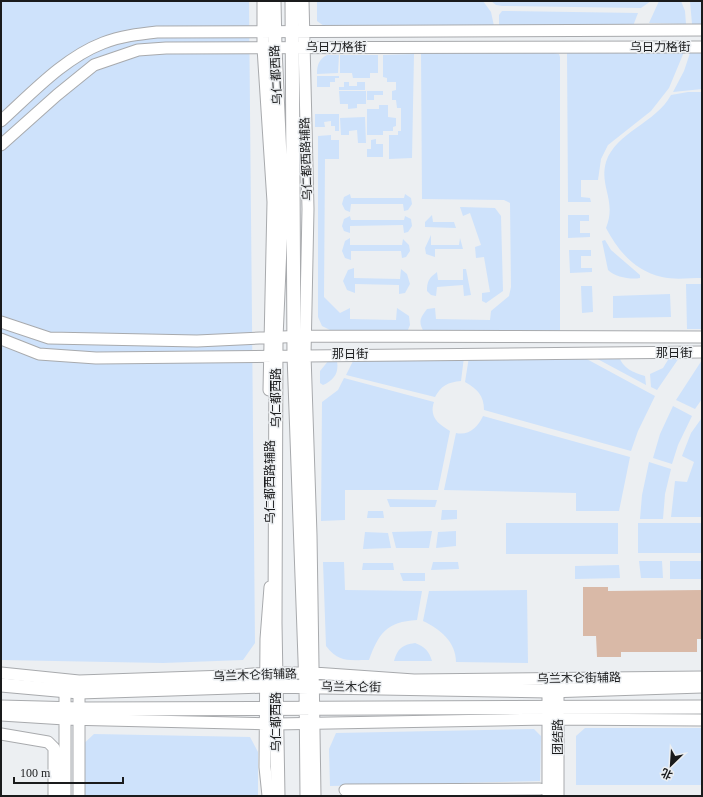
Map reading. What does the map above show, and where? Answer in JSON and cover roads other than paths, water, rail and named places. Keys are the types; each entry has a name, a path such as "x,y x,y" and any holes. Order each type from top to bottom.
{"main road":[{"name":"乌仁都西路","path":"274,1 268,32 282,201 272,338 271,724 278,796"},
{"name":"乌仁都西路","path":"292,1 298,32 300,355 310,686 307,796"},
{"name":"乌兰木仑街","path":"1,685 79,686 271,679 310,686 702,686"},
{"name":"乌兰木仑街","path":"1,707 65,714 80,714 271,707 553,713 702,707"}],"street":[{"path":"262,1 268,32"},
{"path":"298,32 304,1"},
{"name":"乌日力格街","path":"1,121 45,81 73,60 103,43 129,35 157,32 702,30"},
{"name":"乌日力格街","path":"1,145 57,95 94,65 138,50 166,48 702,47"},
{"name":"那日街","path":"1,322 49,338 197,341 300,337 702,337"},
{"name":"那日街","path":"1,339 39,354 96,358 702,352"},
{"path":"1,673 65,686 65,714 59,792"},
{"name":"乌兰木仑街辅路","path":"271,679 309,673 414,680 553,685 702,677"},
{"name":"团结路","path":"553,685 553,713 558,796"},
{"path":"79,686 79,796"},
{"path":"80,714 271,724 553,713 702,720"},
{"path":"345,790 374,793 544,792 553,713"},
{"path":"1,716 65,714"},
{"path":"310,723 315,796"},
{"path":"268,796 265,767 271,724"},
{"path":"1,734 48,742 54,748 59,792"}]}
